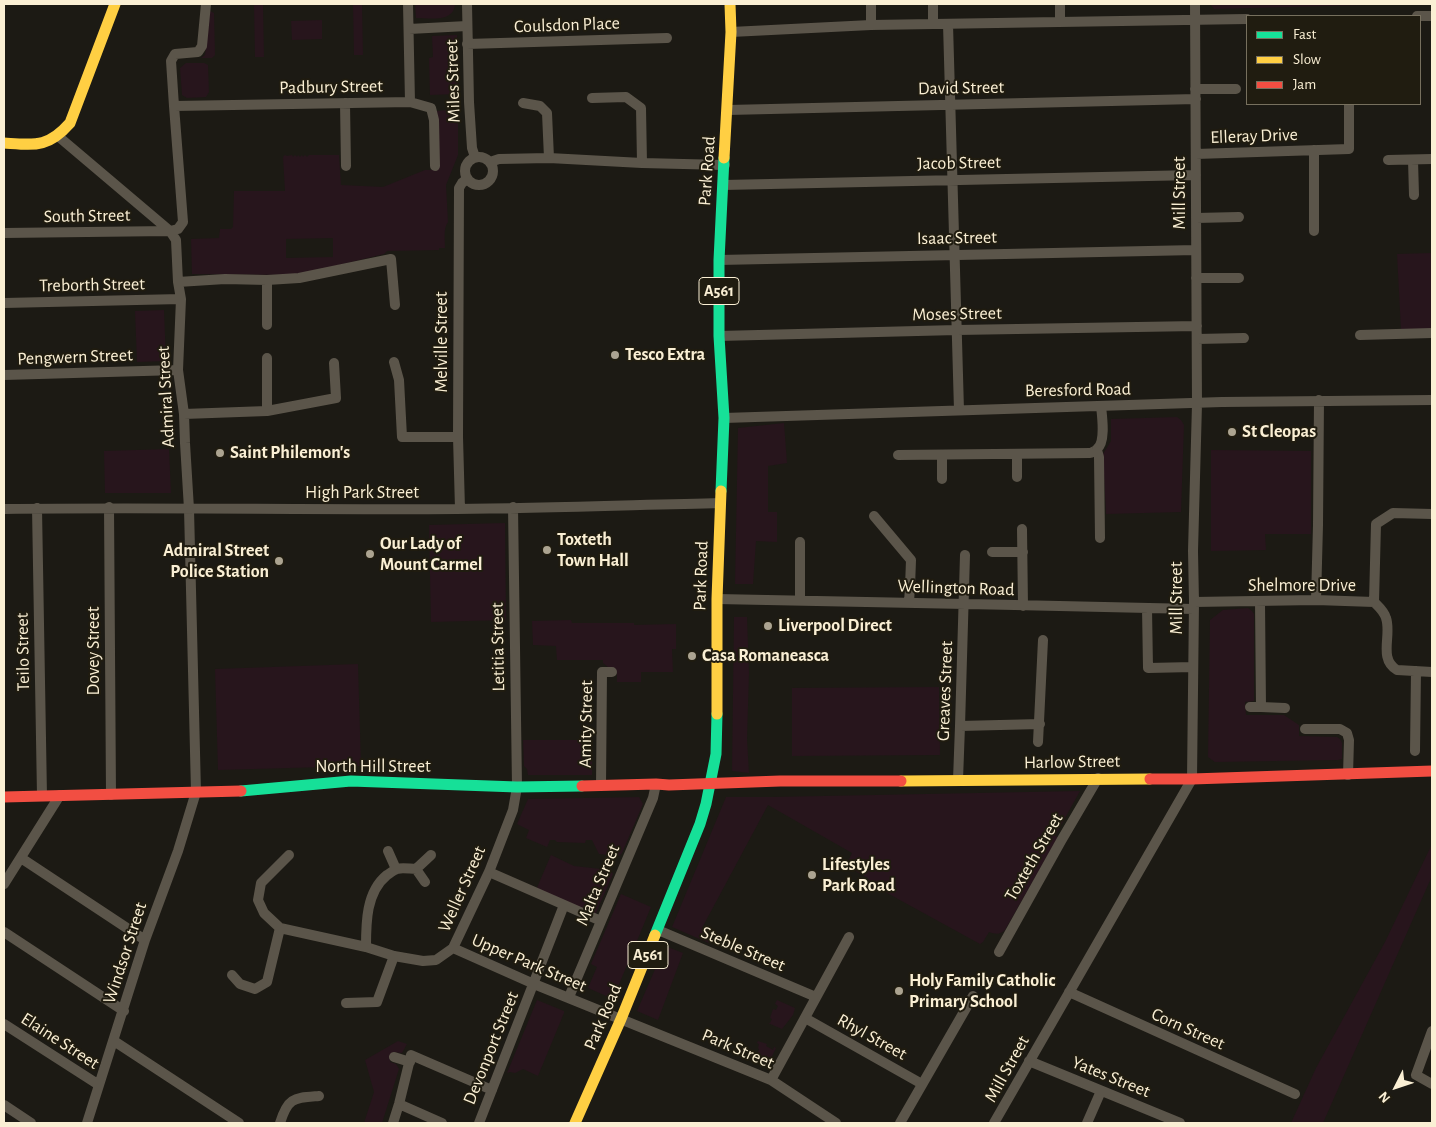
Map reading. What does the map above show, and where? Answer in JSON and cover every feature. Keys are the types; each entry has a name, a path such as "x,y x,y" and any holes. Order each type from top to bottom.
{"main road":[{"path":"4,143 39,144 50,141 59,136 70,123 115,4"},
{"name":"Park Road","path":"575,1123 658,930 700,824 712,783 717,744 717,599 724,418 719,336 719,260 732,32 730,4"},
{"name":"Harlow Street","path":"712,783 1098,778 1192,779 1432,771"},
{"name":"North Hill Street","path":"4,797 233,792 351,781 516,787 712,783"}],"street":[{"path":"59,136 170,231 178,229 183,222 171,61 175,54 198,52 202,46 206,4"},
{"path":"408,4 410,102"},
{"name":"Miles Street","path":"467,4 472,148 475,157"},
{"path":"871,4 871,25"},
{"path":"933,4 933,24"},
{"path":"1060,4 1060,22"},
{"name":"Mill Street","path":"994,1123 1192,779 1193,550 1197,404 1195,4"},
{"path":"732,32 871,25 1246,18"},
{"path":"948,24 959,410"},
{"path":"409,30 467,26"},
{"name":"Coulsdon Place","path":"467,44 667,38"},
{"name":"David Street","path":"728,110 950,105 1196,94 1236,89"},
{"path":"592,98 626,97 641,108 642,163"},
{"name":"Padbury Street","path":"174,106 410,102 431,108 434,120 435,166"},
{"path":"345,103 346,166"},
{"path":"524,103 540,106 547,113 549,158"},
{"name":"Elleray Drive","path":"1196,154 1348,149 1349,105"},
{"name":"Elleray Drive","path":"1314,150 1314,231"},
{"path":"467,179 480,185 487,182 492,176 493,172 490,162 482,157 475,157"},
{"name":"Melville Street","path":"460,509 458,438 459,188 467,179 464,170 468,160 475,157"},
{"path":"490,162 499,159 549,158 725,165"},
{"path":"1388,160 1432,160"},
{"path":"1412,160 1414,195"},
{"name":"Jacob Street","path":"723,185 1196,175"},
{"path":"1196,218 1239,217"},
{"name":"South Street","path":"4,233 170,231"},
{"name":"Admiral Street","path":"170,231 176,240 178,282 181,299 178,370 184,414 196,792"},
{"name":"Isaac Street","path":"719,260 1196,250"},
{"path":"178,282 299,278 391,259 395,305"},
{"path":"1196,278 1239,278"},
{"path":"266,280 267,325"},
{"name":"Treborth Street","path":"4,303 181,299"},
{"name":"Moses Street","path":"719,336 1197,326"},
{"path":"1360,335 1432,333"},
{"path":"1197,339 1244,338"},
{"path":"266,358 267,411"},
{"path":"394,362 399,380 402,438 458,438"},
{"path":"184,414 267,411 336,398 334,363"},
{"name":"Pengwern Street","path":"4,375 178,370"},
{"path":"1316,600 1319,400"},
{"name":"Beresford Road","path":"724,418 1319,400 1432,400"},
{"path":"905,452 942,455 1090,453 1097,450 1101,445 1101,406"},
{"path":"1097,450 1099,457 1100,538"},
{"path":"1017,454 1017,477"},
{"path":"942,455 942,479"},
{"name":"High Park Street","path":"4,508 460,509 721,503"},
{"name":"Dovey Street","path":"109,507 111,795"},
{"name":"Letitia Street","path":"513,507 516,787"},
{"name":"Teilo Street","path":"37,508 42,796"},
{"path":"1374,602 1376,524 1392,513 1432,514"},
{"path":"874,516 910,560 909,602"},
{"path":"1022,529 1023,606"},
{"path":"800,542 800,600"},
{"path":"992,552 1022,552"},
{"name":"Greaves Street","path":"958,780 965,555"},
{"name":"Wellington Road","path":"717,599 1147,608 1194,605"},
{"name":"Shelmore Drive","path":"1194,605 1316,600 1374,602 1382,610 1387,620 1387,659 1389,664 1397,670 1432,672"},
{"path":"1260,602 1261,706"},
{"path":"1147,608 1148,668 1193,668"},
{"path":"1038,742 1043,640"},
{"path":"1415,751 1416,671"},
{"name":"Amity Street","path":"601,786 602,672 612,672"},
{"path":"1250,707 1285,708"},
{"path":"960,726 1040,724"},
{"path":"1305,729 1340,729 1347,733 1349,740 1348,774"},
{"name":"Toxteth Street","path":"999,952 1098,778"},
{"name":"Malta Street","path":"568,997 653,798 656,784"},
{"name":"Weller Street","path":"280,928 366,947 394,956 423,961 436,960 453,948 489,872 513,810 516,787"},
{"name":"Windsor Street","path":"87,1123 196,792"},
{"path":"4,884 60,796"},
{"path":"388,851 396,869"},
{"path":"232,975 240,984 255,989 267,982 280,928 264,913 258,900 262,883 288,854"},
{"path":"366,947 366,921 374,893 383,879 396,869 416,869 431,856"},
{"path":"21,858 146,940"},
{"path":"416,869 425,882"},
{"path":"489,872 601,921"},
{"name":"Devonport Street","path":"479,1123 564,905"},
{"name":"Steble Street","path":"658,930 816,997"},
{"path":"4,932 124,1011"},
{"path":"771,1080 849,937"},
{"name":"Upper Park Street","path":"453,948 534,984 621,1019"},
{"path":"346,1003 377,1002 394,956"},
{"name":"Corn Street","path":"1069,992 1294,1094"},
{"path":"900,1123 973,996"},
{"name":"Rhyl Street","path":"805,1018 922,1084"},
{"name":"Park Street","path":"621,1019 771,1080 836,1123"},
{"name":"Elaine Street","path":"4,1024 99,1085"},
{"path":"1432,1031 1416,1075 1432,1084"},
{"path":"114,1041 239,1123"},
{"path":"394,1057 411,1058 492,1090"},
{"path":"393,1123 411,1058"},
{"name":"Yates Street","path":"1029,1061 1175,1122"},
{"path":"1087,1123 1101,1091"},
{"path":"280,1123 286,1105 297,1098 319,1096"},
{"path":"399,1104 442,1123"},
{"path":"4,1105 31,1123"}],"shaded area":[{"path":"353,4 362,4 363,55 354,55"},
{"path":"415,4 455,4 454,10 446,17 434,19 416,18"},
{"path":"1210,4 1404,4 1214,9"},
{"path":"254,5 263,5 264,57 255,57"},
{"path":"210,11 214,13 215,55 212,58 201,58 205,55"},
{"path":"322,20 322,39 292,40 291,21"},
{"path":"457,35 458,94 430,95 429,58 433,57 432,36"},
{"path":"186,63 204,63 208,65 209,92 206,97 187,98 182,95 180,68"},
{"path":"458,109 458,155 446,185 448,222 445,231 445,248 439,248 439,250 387,251 384,254 298,275 192,274 191,239 219,238 220,229 231,229 233,227 234,191 285,191 283,157 285,155 292,155 293,157 295,155 297,157 298,155 300,157 302,155 303,157 305,155 307,157 309,155 339,155 341,185 383,187 425,170 437,170 437,111","holes":["333,238 333,257 286,258 286,239"]},
{"path":"1432,253 1432,329 1401,330 1397,254"},
{"path":"164,310 166,361 137,362 135,311"},
{"path":"1177,417 1184,425 1181,512 1106,514 1103,454 1111,441 1111,419"},
{"path":"784,423 787,463 768,466 768,512 777,512 777,542 756,541 753,584 735,584 738,428"},
{"path":"169,449 171,493 105,493 104,451"},
{"path":"1211,450 1311,451 1311,534 1265,534 1266,550 1211,551"},
{"path":"505,523 506,620 431,622 429,525"},
{"path":"1248,608 1254,614 1254,701 1245,702 1246,715 1284,715 1299,725 1299,736 1337,737 1342,743 1342,759 1215,762 1208,757 1210,620 1223,610"},
{"path":"734,617 747,617 749,673 747,739 749,773 732,771"},
{"path":"571,620 572,623 676,624 676,649 672,649 673,672 641,672 641,682 617,682 617,671 613,671 603,663 603,660 557,660 556,646 533,645 532,621"},
{"path":"358,664 361,766 218,770 215,669"},
{"path":"939,687 940,755 792,756 792,688"},
{"path":"523,740 592,740 592,775 528,775 527,769 524,766"},
{"path":"1080,791 1055,836 1058,837 1005,930 997,934 989,932 980,944 867,882 868,878 848,867 849,865 847,864 852,853 768,805 702,928 714,934 709,943 672,927 726,797"},
{"path":"639,797 643,804 619,856 599,854 592,840 586,840 585,843 550,840 547,847 526,838 529,830 517,824 528,799"},
{"path":"1432,844 1432,876 1323,1123 1291,1123 1316,1068 1385,942"},
{"path":"551,855 574,866 610,870 613,874 595,915 536,890"},
{"path":"621,894 651,907 613,999 588,988 597,967 591,964"},
{"path":"665,946 683,953 658,1020 637,1011"},
{"path":"537,1000 564,1011 564,1013 538,1076 523,1069 515,1073 507,1073"},
{"path":"777,1000 795,1008 793,1015 782,1029 768,1023 772,1019 770,1018 773,1009 776,1010 778,1006 775,1004"},
{"path":"398,1041 407,1044 402,1053 393,1052 390,1062 396,1064 399,1069 382,1123 364,1123 374,1092 365,1060"},
{"path":"758,1041 767,1044 766,1046 773,1050 774,1047 776,1048 767,1066 753,1060 756,1052 758,1053"}],"traffic: fast":[{"path":"721,491 724,418 719,336 719,260 724,158"},
{"path":"655,935 700,824 706,804 716,754 717,714"},
{"path":"241,791 351,781 517,787 582,786"}],"traffic: slow":[{"path":"4,143 33,144 48,141 70,123 115,4"},
{"path":"724,158 731,32 730,4"},
{"path":"717,714 717,599 721,491"},
{"path":"901,781 1150,779"},
{"path":"575,1123 621,1019 655,935"}],"traffic: jam":[{"path":"1150,779 1432,771"},
{"path":"582,786 780,781 901,781"},
{"path":"4,797 241,791"}],"place":[{"name":"Tesco Extra","path":"615,355"},
{"name":"St Cleopas","path":"1232,432"},
{"name":"Saint Philemon's","path":"220,453"},
{"name":"Toxteth Town Hall","path":"547,550"},
{"name":"Our Lady of Mount Carmel","path":"370,554"},
{"name":"Admiral Street Police Station","path":"279,561"},
{"name":"Liverpool Direct","path":"768,626"},
{"name":"Casa Romaneasca","path":"692,656"},
{"name":"Lifestyles Park Road","path":"812,875"},
{"name":"Holy Family Catholic Primary School","path":"899,991"}]}
